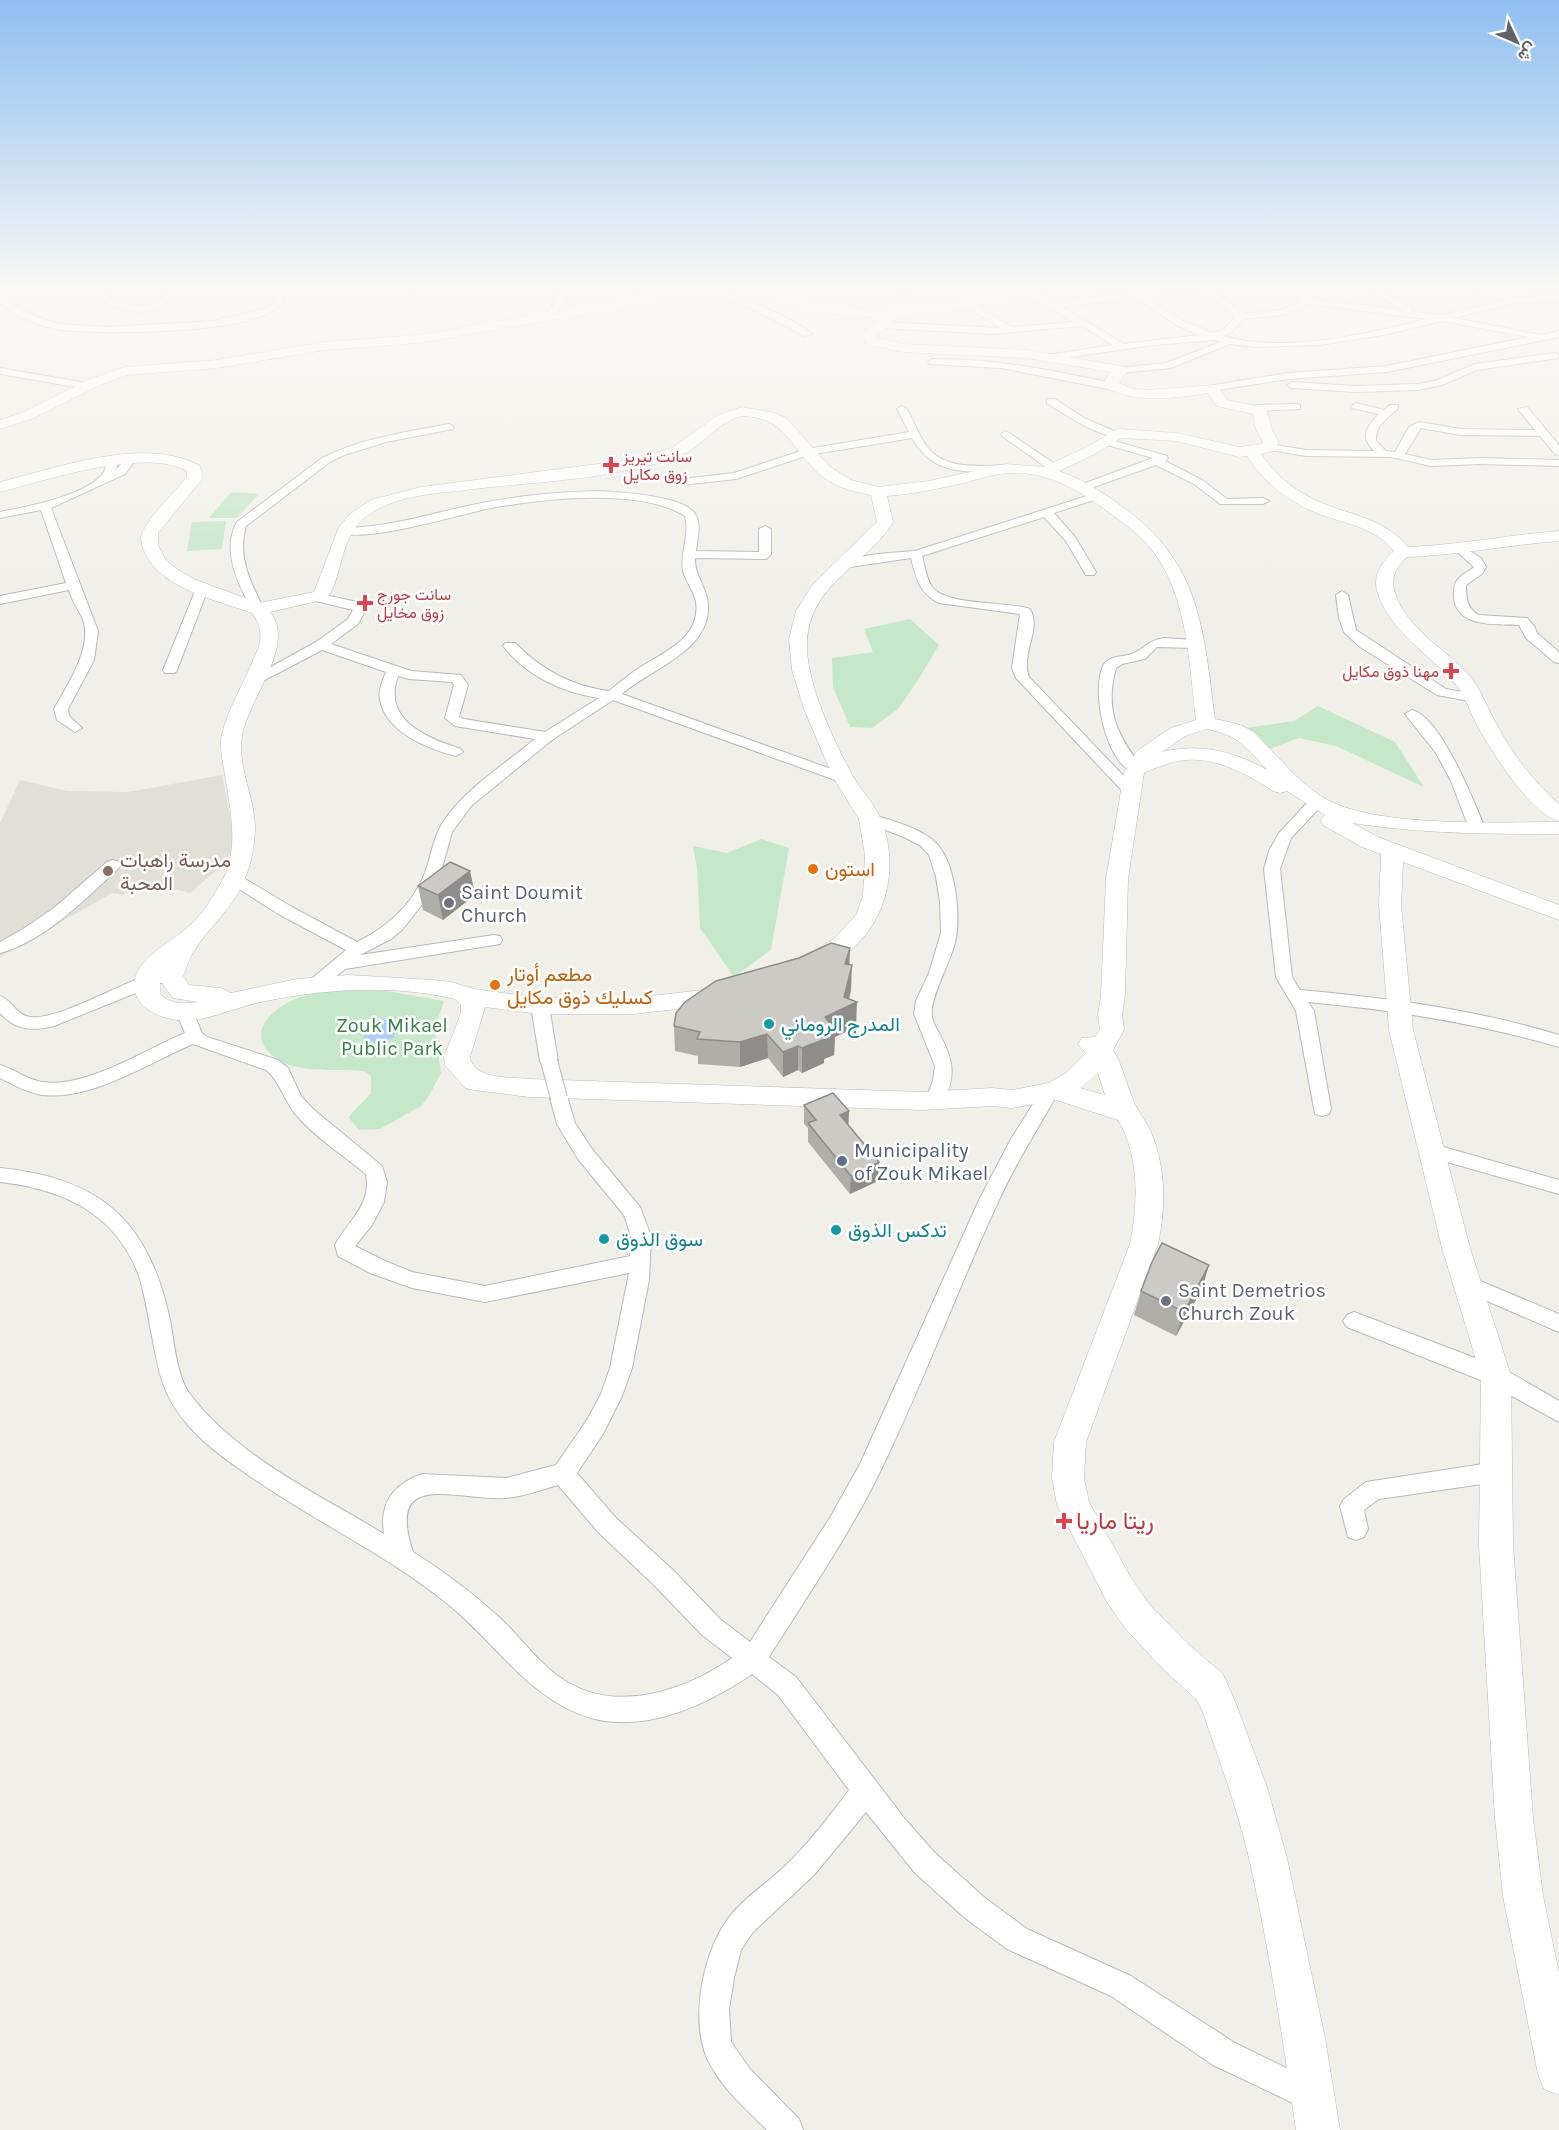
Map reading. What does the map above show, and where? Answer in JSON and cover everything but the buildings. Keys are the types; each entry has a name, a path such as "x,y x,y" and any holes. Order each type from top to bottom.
{"street":[{"path":"0,424 29,415 84,387"},
{"path":"1114,387 1150,393 1216,387"},
{"path":"1331,387 1386,387"},
{"path":"1212,388 1222,403 1230,406 1296,407"},
{"path":"843,564 916,554 1047,513 1163,458 1110,437 1051,401"},
{"path":"1356,406 1390,410 1371,432 1371,442 1382,453"},
{"path":"1256,408 1262,415 1262,428 1271,442 1270,447"},
{"path":"902,409 928,457 943,465 1051,470 1088,452 1110,437 1134,433 1177,437 1233,451 1252,452 1270,447 1306,453 1382,453 1431,463 1480,461 1559,463"},
{"path":"1523,409 1559,452"},
{"path":"345,531 383,531 471,508 541,499 600,482 683,448 725,416 740,412 769,416 784,422 807,452 834,478 856,488 878,492 915,489 1012,468"},
{"path":"1399,455 1413,429 1419,425 1461,432 1544,433"},
{"path":"245,997 182,992 172,982 171,976 183,949 198,932 234,879 241,857 244,826 232,758 232,735 270,641 267,620 258,609 240,574 237,533 241,524 334,456 364,445 449,427"},
{"path":"682,482 745,474 807,452 915,434"},
{"path":"1006,434 1051,470 1090,492 1146,533 1168,560 1186,603 1206,723"},
{"path":"1252,452 1262,468 1280,486 1325,510 1372,524 1389,536 1403,552"},
{"path":"0,487 109,462 132,460 176,464 185,470 189,484 150,533 150,545 158,562 172,574 258,609 316,597 360,609 353,621 321,645 256,679"},
{"path":"95,483 121,472 132,460"},
{"path":"0,515 45,506 80,492 109,474 109,462"},
{"path":"1158,462 1198,482 1224,502 1263,501"},
{"path":"315,985 357,949 385,935 396,926 422,893 432,875 444,831 466,803 548,736 612,695 633,677 680,648 696,628 702,602 693,585 689,567 693,528 690,514 670,504 600,482 405,495 382,501 366,510 345,531 338,542 323,591 316,597"},
{"path":"792,971 829,956 868,916 878,860 870,819 843,778 805,680 798,657 797,640 803,612 813,595 876,535 885,522 878,492"},
{"path":"45,506 73,585 93,631 87,660 61,709 62,717 75,728"},
{"path":"1047,513 1071,539 1090,572"},
{"path":"690,554 762,556 765,554 765,529"},
{"path":"1559,536 1506,540 1460,549 1403,552 1387,566 1384,573 1387,596 1397,615 1463,680 1475,698 1488,727 1533,793 1559,815"},
{"path":"1460,549 1479,563 1478,571 1464,579 1460,585 1460,600 1469,615 1477,619 1522,621 1528,626 1531,635 1559,659"},
{"path":"916,554 926,588 942,599 962,605 1011,606 1026,612 1028,618 1019,668 1023,678 1132,794"},
{"path":"0,600 73,585"},
{"path":"170,670 202,588"},
{"path":"1342,595 1345,618 1350,632 1365,644 1442,692 1475,698"},
{"path":"1136,769 1120,752 1111,732 1106,711 1110,666 1118,661 1140,656 1153,645 1164,642 1194,644"},
{"path":"321,645 416,676 447,676 460,680 461,685 452,715 456,721 548,736"},
{"path":"510,646 529,665 556,683 578,690 612,695 843,778"},
{"path":"393,670 387,688 386,701 397,719 420,738 456,752"},
{"path":"1412,714 1430,732 1465,792 1474,828"},
{"path":"0,1174 28,1177 71,1189 96,1204 115,1222 140,1255 153,1287 158,1325 174,1390 193,1415 229,1450 297,1496 435,1580 499,1634 526,1664 556,1690 575,1700 596,1706 620,1708 653,1706 683,1699 717,1684 753,1658 860,1488 895,1418 950,1282 984,1208 1029,1123 1052,1092 1075,1079 1091,1065 1113,995 1117,879 1136,769 1140,760 1151,749 1178,732 1206,723 1223,725 1245,735 1263,766 1313,805 1370,842 1559,913"},
{"path":"1178,732 1174,743 1185,753"},
{"path":"1136,769 1162,756 1185,753 1263,766"},
{"path":"1531,828 1533,793"},
{"path":"1313,805 1341,815 1396,825 1559,828"},
{"path":"1313,805 1284,836 1272,869 1284,977 1305,1011 1322,1109"},
{"path":"870,819 919,839 932,848 940,864 949,903 949,933 937,974 922,1010 924,1023 942,1054 944,1069 942,1085 934,1101"},
{"path":"1425,863 1415,852 1413,844 1421,836 1474,828"},
{"path":"1392,851 1390,905 1397,1004 1466,1283 1496,1376 1496,1545 1510,1764 1521,1885 1559,2074"},
{"path":"0,948 9,945 54,914 113,865"},
{"path":"234,879 286,911 357,949"},
{"path":"198,932 168,952 154,966 147,980 148,995 155,1003 174,1012 209,1008 245,997 315,985 424,987 451,990 469,997 540,1006 633,1006 711,998 737,992"},
{"path":"339,964 388,959 494,940"},
{"path":"0,1002 15,1018 24,1023 46,1022 147,980 171,976"},
{"path":"1297,995 1397,1004 1480,1020 1559,1041"},
{"path":"469,997 473,1002 473,1013 457,1057 458,1065 474,1081 529,1088 656,1094 934,1101 1052,1092 1091,1100 1130,1120"},
{"path":"540,1006 549,1060 566,1124 633,1212 641,1236 641,1262 621,1368 611,1396 595,1426 565,1467 563,1474"},
{"path":"185,1012 195,1036 212,1046 265,1062 282,1073 293,1099 306,1114 375,1171 378,1183 377,1198 367,1218 345,1245 345,1250 354,1256 409,1279 459,1291 485,1294 641,1262"},
{"path":"0,1071 34,1087 58,1088 92,1080 195,1036"},
{"path":"1004,1095 1044,1083 1065,1071 1101,1037"},
{"path":"1101,1037 1142,1148 1148,1177 1149,1223 1144,1244 1070,1442 1068,1478 1073,1505 1119,1590 1137,1616 1168,1649 1210,1687 1218,1704 1248,1787 1268,1858 1316,2114"},
{"path":"1004,1095 1029,1123"},
{"path":"1433,1151 1559,1187"},
{"path":"1466,1283 1559,1323"},
{"path":"1354,1321 1496,1376 1559,1412"},
{"path":"1356,1529 1352,1506 1374,1489 1496,1473"},
{"path":"563,1474 607,1525 664,1578 711,1627 787,1686 865,1792 925,1863 999,1928 1026,1944 1121,1986 1316,2114"},
{"path":"404,1560 395,1534 395,1509 403,1495 413,1488 422,1484 506,1488 563,1474"},
{"path":"788,2130 729,2067 716,2046 713,2025 723,1964 731,1940 747,1919 823,1846 865,1792"}],"shaded area":[{"name":"مدرسة راهبات المحبة","path":"222,775 235,840 227,861 190,893 144,881 123,895 112,893 0,957 0,823 20,780 67,791 128,792"}],"green space":[{"path":"231,492 259,494 237,518 209,518"},
{"path":"226,521 222,549 187,551 192,522"},
{"path":"910,619 939,645 898,709 872,728 850,727 833,687 832,658 873,652 864,629"},
{"path":"1318,706 1395,742 1424,787 1336,746 1299,738 1269,749 1246,728 1294,721"},
{"path":"761,839 789,848 771,950 734,977 700,928 697,868 693,846 727,853"},
{"name":"Zouk Mikael Public Park","path":"344,990 387,991 444,1001 435,1028 441,1073 421,1106 380,1129 359,1130 349,1118 371,1093 371,1076 364,1071 301,1068 282,1062 263,1044 261,1035 263,1026 276,1010 286,1003 315,993"}],"water":[{"path":"384,1019 397,1025 394,1037 378,1044 363,1038 367,1024"}],"place":[{"name":"سانت تيريز زوق مكايل","path":"611,465"},
{"name":"سانت جورج زوق مخايل","path":"365,603"},
{"name":"مهنا ذوق مكايل","path":"1451,671"},
{"name":"استون","path":"813,869"},
{"name":"مدرسة راهبات المحبة","path":"108,871"},
{"name":"Saint Doumit Church","path":"449,903"},
{"name":"مطعم أوتار كسليك ذوق مكايل","path":"495,985"},
{"name":"المدرج الروماني","path":"769,1024"},
{"name":"Municipality of Zouk Mikael","path":"842,1161"},
{"name":"تدكس الذوق","path":"836,1230"},
{"name":"سوق الذوق","path":"604,1239"},
{"name":"Saint Demetrios Church Zouk","path":"1166,1301"},
{"name":"ريتا ماريا","path":"1064,1521"}]}
